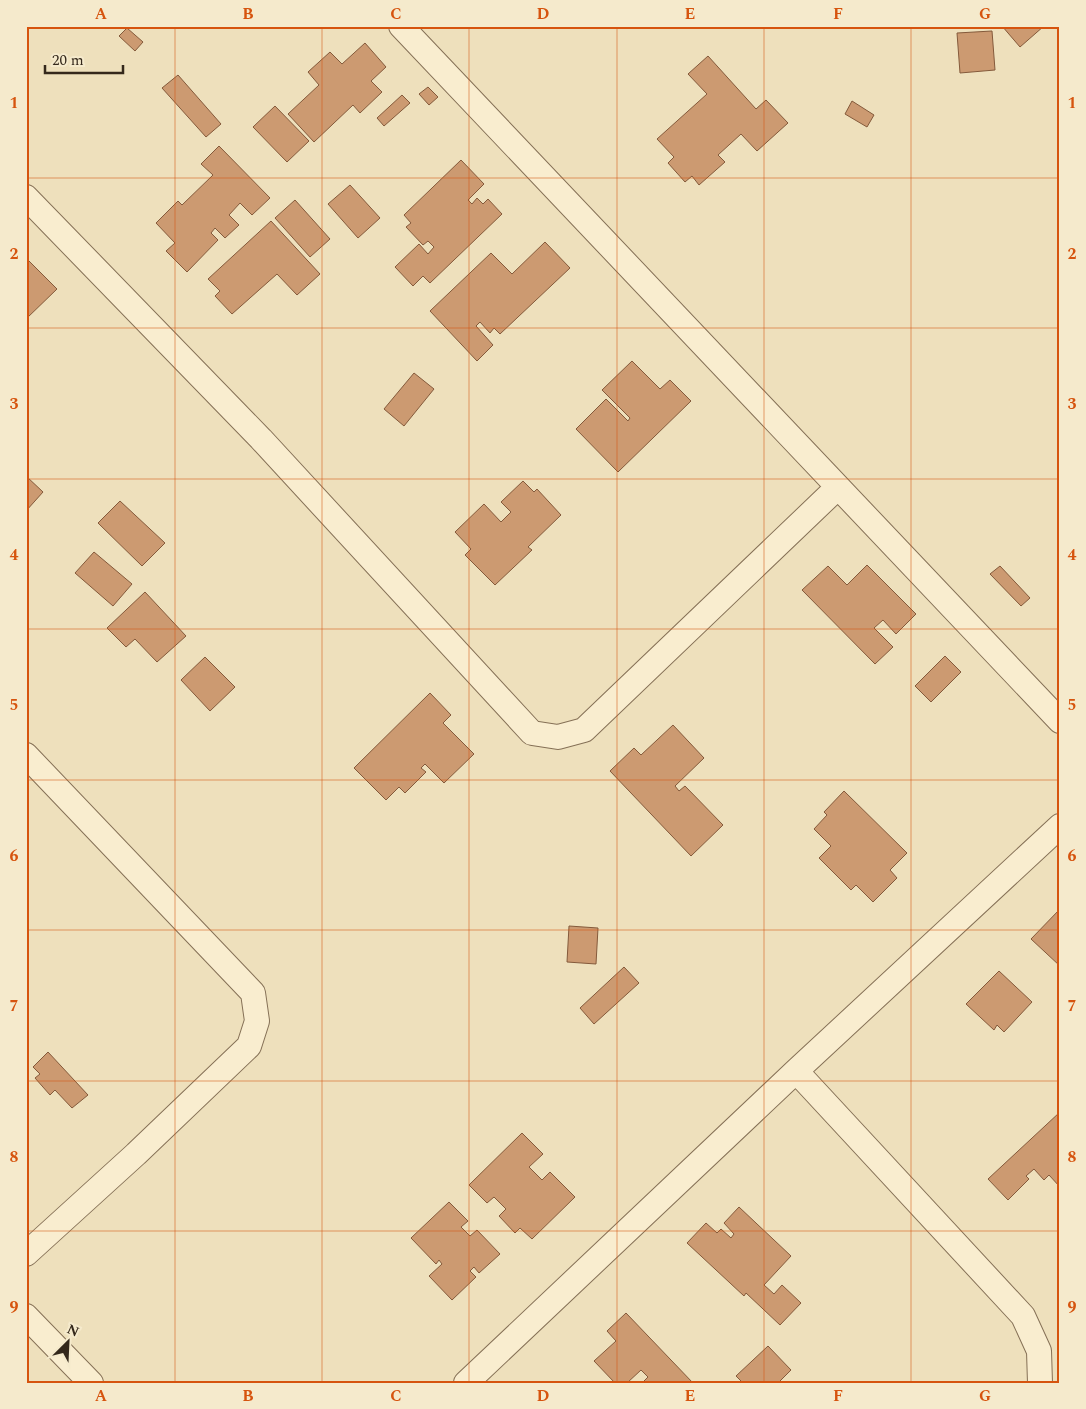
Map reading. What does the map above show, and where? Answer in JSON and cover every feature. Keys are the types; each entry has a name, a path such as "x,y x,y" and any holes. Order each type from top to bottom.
{"street":[{"path":"401,26 1060,721"},
{"path":"26,197 261,439 532,733 558,738 584,730 838,487"},
{"path":"26,755 253,993 257,1021 249,1046 143,1147 26,1254"},
{"path":"466,1383 796,1071 1060,826"},
{"path":"796,1071 1023,1316 1039,1351 1040,1383"},
{"path":"26,1316 92,1383"}],"building":[{"path":"1002,26 1044,26 1020,47"},
{"path":"127,28 143,42 135,51 119,36"},
{"path":"992,31 995,70 960,73 957,33"},
{"path":"365,43 386,67 371,81 382,92 360,113 353,105 314,142 288,114 319,85 308,72 330,52 342,64"},
{"path":"708,56 756,109 766,100 788,123 757,151 741,134 718,155 725,162 699,185 692,176 685,182 668,163 674,157 657,139 707,94 688,74"},
{"path":"178,75 221,124 206,137 162,88"},
{"path":"428,87 438,97 429,105 419,94"},
{"path":"402,95 410,103 384,126 377,118"},
{"path":"852,101 874,115 867,127 845,114"},
{"path":"275,106 309,141 287,162 253,127"},
{"path":"219,146 270,198 252,215 240,203 229,215 239,225 225,238 215,228 211,233 218,240 187,272 166,251 175,243 156,223 178,201 182,205 213,175 201,164"},
{"path":"461,160 484,184 468,200 472,204 477,198 483,204 488,199 502,214 430,283 423,276 413,286 395,267 419,244 428,254 434,247 428,241 423,245 406,227 411,223 404,215"},
{"path":"350,185 380,218 358,238 328,204"},
{"path":"295,200 330,239 310,257 275,218"},
{"path":"271,221 320,274 297,295 277,274 232,314 215,296 220,291 208,279"},
{"path":"545,242 570,268 500,334 494,328 490,333 480,322 476,326 493,345 477,361 430,311 491,253 512,274"},
{"path":"26,258 57,289 26,319"},
{"path":"632,361 660,389 670,380 691,401 618,472 576,429 606,399 628,421 630,418 602,390"},
{"path":"414,373 434,389 404,426 384,409"},
{"path":"26,476 43,492 26,511"},
{"path":"523,481 534,492 537,489 561,515 528,547 532,550 495,585 465,555 471,549 455,532 484,504 501,522 511,512 501,502"},
{"path":"120,501 165,543 142,566 98,523"},
{"path":"94,552 132,584 113,606 75,573"},
{"path":"867,565 916,614 896,634 883,620 874,628 893,647 875,664 802,590 828,566 847,585"},
{"path":"1000,566 1030,598 1021,606 990,574"},
{"path":"145,592 186,636 157,662 135,639 126,647 107,628"},
{"path":"945,656 961,672 931,702 915,686"},
{"path":"205,657 235,687 210,711 181,680"},
{"path":"430,693 451,715 443,723 474,754 444,783 425,764 421,768 426,772 405,793 399,787 386,800 354,768"},
{"path":"673,725 704,758 675,786 679,791 685,786 723,825 691,856 610,771 634,748 641,755"},
{"path":"844,791 907,853 890,870 897,878 873,902 856,885 851,890 819,858 831,846 814,829 827,815 824,812"},
{"path":"1060,909 1060,966 1031,939"},
{"path":"569,926 598,928 596,964 567,962"},
{"path":"624,967 639,983 594,1024 580,1008"},
{"path":"999,971 1032,1002 1004,1032 997,1025 994,1030 966,1004"},
{"path":"48,1052 88,1095 72,1108 55,1090 50,1095 35,1078 40,1074 33,1067"},
{"path":"1060,1112 1060,1187 1049,1175 1044,1180 1034,1169 1026,1176 1029,1179 1008,1200 988,1179"},
{"path":"522,1133 543,1154 529,1167 542,1180 550,1172 575,1197 532,1239 520,1228 515,1233 499,1216 506,1209 494,1197 487,1203 469,1185"},
{"path":"449,1202 468,1221 461,1227 470,1236 477,1230 500,1254 479,1273 474,1267 470,1271 476,1277 452,1300 429,1276 442,1264 439,1260 436,1264 411,1238"},
{"path":"739,1207 791,1256 764,1285 774,1294 782,1285 801,1303 780,1325 746,1293 744,1296 687,1243 706,1223 717,1233 721,1229 731,1238 734,1234 724,1223"},
{"path":"626,1313 693,1383 642,1383 648,1377 641,1370 627,1383 615,1383 594,1361 616,1341 607,1331"},
{"path":"768,1346 791,1370 778,1383 743,1383 736,1376"}]}
